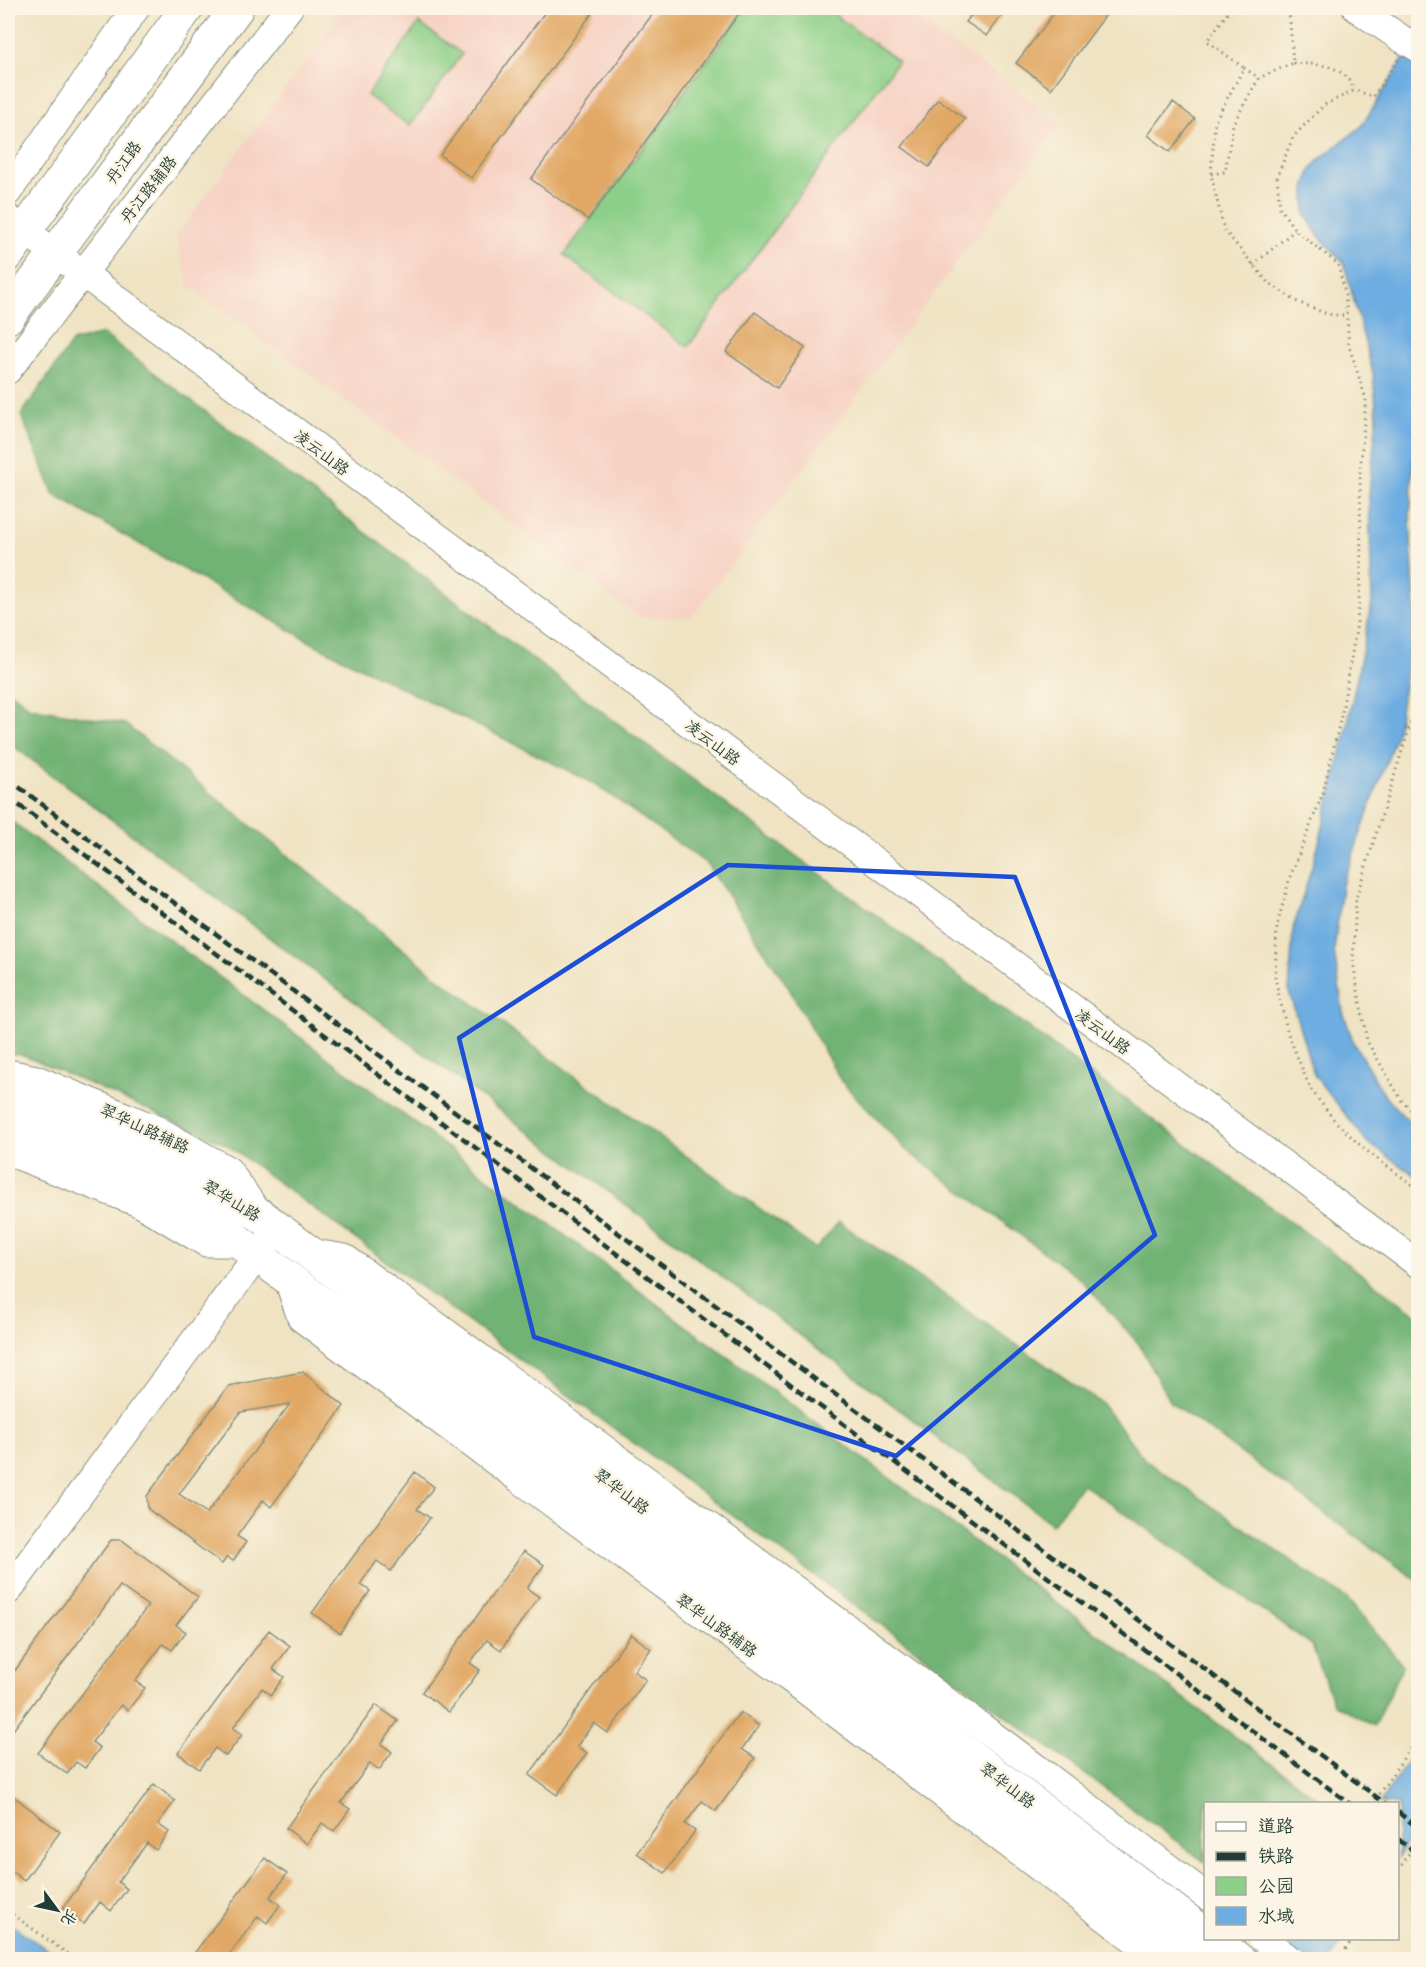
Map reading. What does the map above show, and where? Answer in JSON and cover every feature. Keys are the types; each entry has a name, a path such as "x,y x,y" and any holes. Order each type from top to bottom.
{"main road":[{"path":"13,234 187,8"},
{"name":"丹江路","path":"8,316 237,8"},
{"name":"翠华山路","path":"8,1100 57,1114 156,1155 268,1222 1204,1940"},
{"name":"翠华山路","path":"8,1129 105,1161 201,1215 1215,1948"}],"street":[{"path":"8,192 136,8"},
{"name":"丹江路辅路","path":"8,370 289,8"},
{"path":"1356,8 1407,48"},
{"name":"凌云山路","path":"13,234 55,254 1419,1264"},
{"name":"翠华山路辅路","path":"8,1073 36,1080 158,1130 228,1170 268,1222"},
{"path":"8,1152 141,1204 206,1243 249,1250"},
{"path":"8,1591 268,1222"},
{"path":"308,1252 345,1258 1009,1747 1204,1894"},
{"name":"翠华山路辅路","path":"288,1280 302,1318 801,1687 1161,1959"},
{"path":"1265,1940 1290,1959"}],"path":[{"path":"1231,8 1207,41 1259,78"},
{"path":"1289,8 1293,63"},
{"path":"1211,174 1225,172 1233,124 1259,78 1293,63 1331,66 1348,77 1355,90 1373,97 1407,48"},
{"path":"1244,68 1215,121 1211,174 1224,230 1267,281 1295,301 1327,314 1347,316"},
{"path":"1355,90 1324,105 1293,137 1277,177 1280,208 1295,230 1338,264 1347,316 1349,346 1366,399 1360,473 1361,572 1357,624 1342,712 1323,793 1290,877 1278,926 1275,978 1288,1034 1310,1088 1334,1120 1363,1148 1419,1189"},
{"path":"1253,265 1295,230"},
{"path":"1419,700 1356,898 1353,962 1367,1041 1402,1101 1419,1117"},
{"path":"1373,1802 1419,1737"},
{"path":"1399,1869 1419,1841"},
{"path":"8,1911 76,1959"},
{"path":"1339,1959 1352,1940"}],"highlighted area":[{"path":"728,865 1015,877 1155,1235 896,1456 534,1337 459,1038"}],"shaded area":[{"path":"345,8 905,8 1061,123 692,617 640,618 188,285 176,236"}],"green space":[{"path":"746,8 825,8 898,61 688,347 564,255"},
{"path":"419,23 462,54 410,126 367,95"},
{"path":"103,334 657,753 1418,1316 1418,1581 1169,1401 1139,1344 1081,1280 906,1150 841,1081 787,985 707,864 593,783 316,645 54,495 21,415 72,342"},
{"path":"8,690 30,707 125,724 441,980 816,1249 839,1222 1102,1404 1145,1460 1347,1599 1403,1665 1374,1726 1333,1703 1312,1645 1083,1484 1052,1524 8,742"},
{"path":"8,819 1323,1802 1204,1802 1204,1861 226,1144 24,1055 8,1053"}],"water":[{"path":"1418,36 1418,153 1415,167 1412,224 1418,286 1418,373 1410,519 1415,610 1397,732 1342,885 1334,951 1343,1012 1354,1044 1386,1098 1418,1131 1418,1177 1368,1143 1314,1075 1289,992 1293,929 1318,847 1346,732 1372,603 1369,495 1377,416 1373,373 1344,263 1317,234 1305,214 1305,189 1310,171 1322,157 1361,127"},
{"path":"1418,1746 1418,1824 1399,1855 1399,1802 1381,1802"},
{"path":"8,1922 60,1959 8,1959"},
{"path":"1272,1940 1344,1940 1330,1959 1257,1960"}],"building":[{"path":"548,8 596,8 471,178 440,155"},
{"path":"657,8 743,8 588,220 531,179"},
{"path":"976,8 1007,8 987,36 966,22"},
{"path":"1058,8 1111,8 1051,89 1016,63"},
{"path":"938,99 965,119 929,167 902,147"},
{"path":"1173,102 1195,119 1170,152 1148,135"},
{"path":"755,312 805,348 777,388 726,352"},
{"path":"303,1372 344,1406 271,1507 263,1500 237,1536 246,1542 233,1561 227,1557 222,1564 148,1509 147,1496 229,1386","holes":["290,1404 207,1513 179,1494 241,1412"]},
{"path":"415,1472 434,1487 417,1509 430,1518 391,1571 377,1561 360,1584 370,1591 340,1633 312,1613"},
{"path":"111,1540 122,1540 198,1597 176,1625 186,1632 172,1650 163,1644 135,1681 145,1688 128,1710 121,1705 92,1742 100,1748 85,1768 76,1762 67,1774 38,1753 148,1606 120,1586 8,1737 8,1680"},
{"path":"524,1551 544,1565 527,1588 539,1597 501,1650 487,1640 470,1663 480,1670 449,1712 422,1692"},
{"path":"269,1630 290,1646 273,1669 284,1677 271,1695 262,1688 233,1728 242,1735 226,1756 215,1748 199,1769 178,1753"},
{"path":"631,1634 651,1649 634,1671 646,1680 608,1733 594,1723 577,1746 587,1753 557,1795 529,1775"},
{"path":"376,1705 398,1721 381,1744 392,1752 379,1770 370,1763 341,1803 350,1809 334,1831 322,1823 307,1844 286,1828"},
{"path":"740,1712 759,1726 742,1749 755,1758 716,1811 702,1801 685,1824 695,1831 665,1873 637,1853"},
{"path":"154,1784 175,1801 158,1824 169,1832 156,1850 147,1843 118,1882 127,1889 111,1911 100,1902 84,1924 63,1908"},
{"path":"8,1792 60,1832 24,1881 8,1868"},
{"path":"265,1858 287,1874 270,1897 280,1905 267,1923 258,1916 226,1959 190,1959"}],"railway":[{"path":"8,779 1383,1802"},
{"path":"8,797 1347,1802"},
{"path":"1399,1813 1418,1828"},
{"path":"1399,1840 1418,1855"}]}
